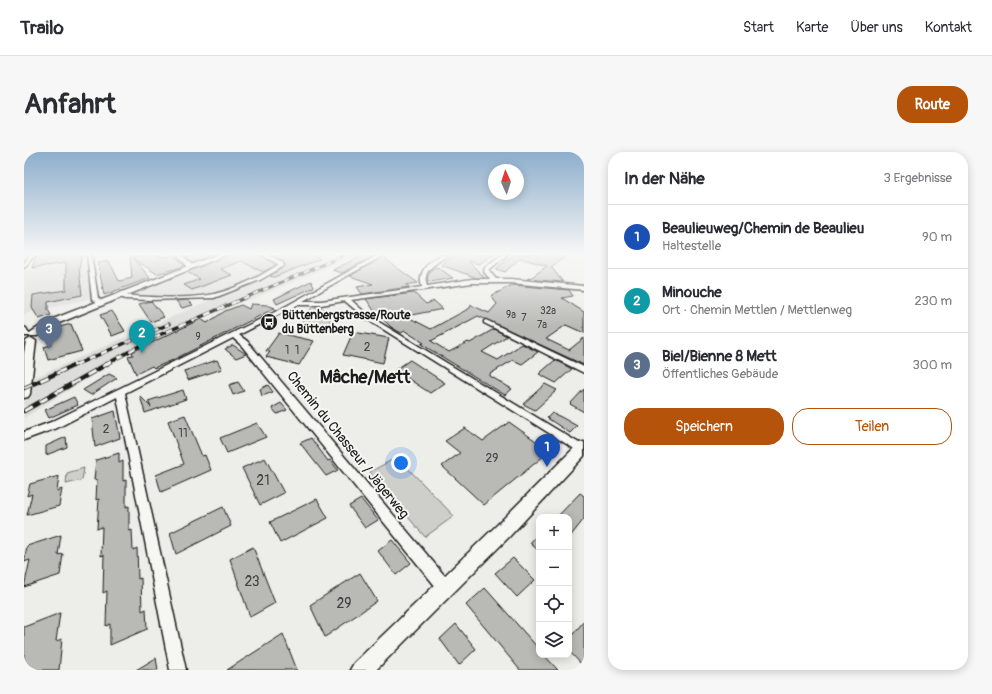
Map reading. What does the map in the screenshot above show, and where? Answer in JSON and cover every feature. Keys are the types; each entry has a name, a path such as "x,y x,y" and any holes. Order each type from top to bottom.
{"main road":[{"path":"24,394 27,336 46,324 163,278"}],"street":[{"path":"92,278 95,299 101,303"},
{"path":"119,296 127,298 149,298 213,296 257,278"},
{"path":"24,436 54,425 297,303 340,278"},
{"path":"422,278 425,288"},
{"path":"297,303 312,304 332,302 460,282 494,280 583,289"},
{"path":"141,287 146,289 149,298"},
{"path":"307,296 332,302"},
{"path":"346,299 367,317 583,449 514,520 441,582 365,668"},
{"path":"486,322 584,370"},
{"name":"Chemin du Chasseur / Jägerweg","path":"234,335 244,343 293,401 441,582"},
{"path":"120,392 178,670"}],"shaded area":[{"path":"24,278 88,278 91,298 24,314"},
{"path":"162,278 303,278 253,299 238,302 128,353 24,418 24,382 212,299 120,297"},
{"path":"312,307 335,311 326,328 301,324"},
{"path":"397,457 454,516 425,537 370,472"},
{"path":"84,468 82,480 66,484 67,473"}],"building":[{"path":"66,278 80,278 82,295 48,302 48,310 51,315 39,319 32,308 33,295 66,290"},
{"path":"101,278 118,278 119,281 131,278 150,278 104,295"},
{"path":"198,278 224,278 192,290 184,285 200,279"},
{"path":"356,278 412,278 418,283 406,285 409,287 362,294 357,287 373,284"},
{"path":"427,278 452,278 430,282 427,280"},
{"path":"560,278 563,282 527,279"},
{"path":"311,281 314,287 277,304 274,299"},
{"path":"512,285 569,290 573,296 562,298 584,312 584,333 566,325 546,339 569,350 584,338 584,365 478,316 431,341 449,352 468,342 470,343 494,329 507,336 482,352 498,360 522,344 538,352 522,364 513,360 490,374 490,376 512,389 505,395 421,344 424,343 405,331 401,333 391,327 375,312 366,299 414,293 426,304 434,301 443,309 406,316 431,329 470,308 471,305 489,313 497,304 491,296"},
{"path":"188,300 193,305 182,308 176,301"},
{"path":"151,301 164,317 151,322 139,304"},
{"path":"251,304 267,305 275,308 173,360 154,368 152,366 136,374 128,356 133,355 132,352 201,319 207,323 225,311 241,305 249,309"},
{"path":"112,311 125,331 112,336 100,315"},
{"path":"71,324 82,351 48,360 44,347 51,345 48,333 52,332 52,329"},
{"path":"353,332 389,338 383,363 343,355"},
{"path":"279,333 314,341 299,365 266,357 270,352 266,351"},
{"path":"233,345 246,354 236,358 225,349"},
{"path":"217,360 222,369 188,380 184,371"},
{"path":"410,360 445,383 430,393 395,370"},
{"path":"555,360 572,369 556,383 539,374"},
{"path":"109,374 117,378 91,395 83,390"},
{"path":"238,382 244,391 233,395 229,385"},
{"path":"545,384 557,390 535,410 523,404"},
{"path":"268,385 273,392 262,396 260,389"},
{"path":"584,389 584,412 570,404"},
{"path":"183,390 186,399 145,413 140,396 151,407 148,401"},
{"path":"74,397 78,405 49,418 45,410"},
{"path":"281,403 287,410 277,414 272,408"},
{"path":"115,411 120,438 95,447 92,419"},
{"path":"552,413 577,426 570,433 547,418"},
{"path":"185,415 202,456 205,455 211,470 161,492 156,475 184,464 168,421"},
{"path":"509,422 550,451 484,505 442,466 460,453 445,441 465,428 483,441"},
{"path":"257,423 266,437 227,453 220,438"},
{"path":"66,437 67,447 46,455 46,446"},
{"path":"311,438 328,461 330,460 338,470 326,476 300,443"},
{"path":"119,453 119,463 123,461 123,481 126,480 126,507 129,506 129,531 132,530 133,550 137,548 138,579 141,578 142,611 146,609 147,629 110,645 110,624 106,626 107,591 103,593 104,555 101,556 102,527 97,529 99,499 96,500 97,479 94,480 96,460"},
{"path":"265,458 284,493 260,505 242,468"},
{"path":"59,476 57,491 62,489 59,506 27,515 32,494 27,496 30,484"},
{"path":"580,493 584,496 584,519 572,534 572,514 560,514"},
{"path":"317,499 328,518 280,543 270,522"},
{"path":"361,499 378,520 365,528 349,506"},
{"path":"223,507 231,526 176,554 170,533"},
{"path":"61,535 58,555 63,554 60,575 24,587 30,560 24,562 27,546"},
{"path":"536,536 536,548 530,543"},
{"path":"392,540 411,563 396,575 378,551"},
{"path":"253,547 275,603 250,617 230,559"},
{"path":"513,558 535,580 517,597 495,573"},
{"path":"360,573 377,601 325,637 310,605"},
{"path":"485,588 536,646 536,658 547,658 558,670 520,670 466,605"},
{"path":"60,613 56,641 62,639 59,670 24,670 24,627"},
{"path":"584,621 584,667 572,654 572,635"},
{"path":"456,624 476,649 459,665 440,639"},
{"path":"283,634 297,670 227,670"},
{"path":"156,658 158,670 136,670"}],"railway":[{"path":"233,303 291,278"},
{"path":"105,365 157,336 235,302"},
{"path":"75,365 169,324"},
{"path":"24,388 77,364"},
{"path":"24,411 107,364"}],"place":[{"name":"Büttenbergstrasse/Route du Büttenberg","path":"269,322"},
{"name":"Biel/Bienne 8 Mett","path":"49,349"},
{"name":"Minouche","path":"142,353"},
{"name":"Beaulieuweg/Chemin de Beaulieu","path":"547,467"}],"district":[{"name":"Mâche/Mett","path":"365,377"}]}
